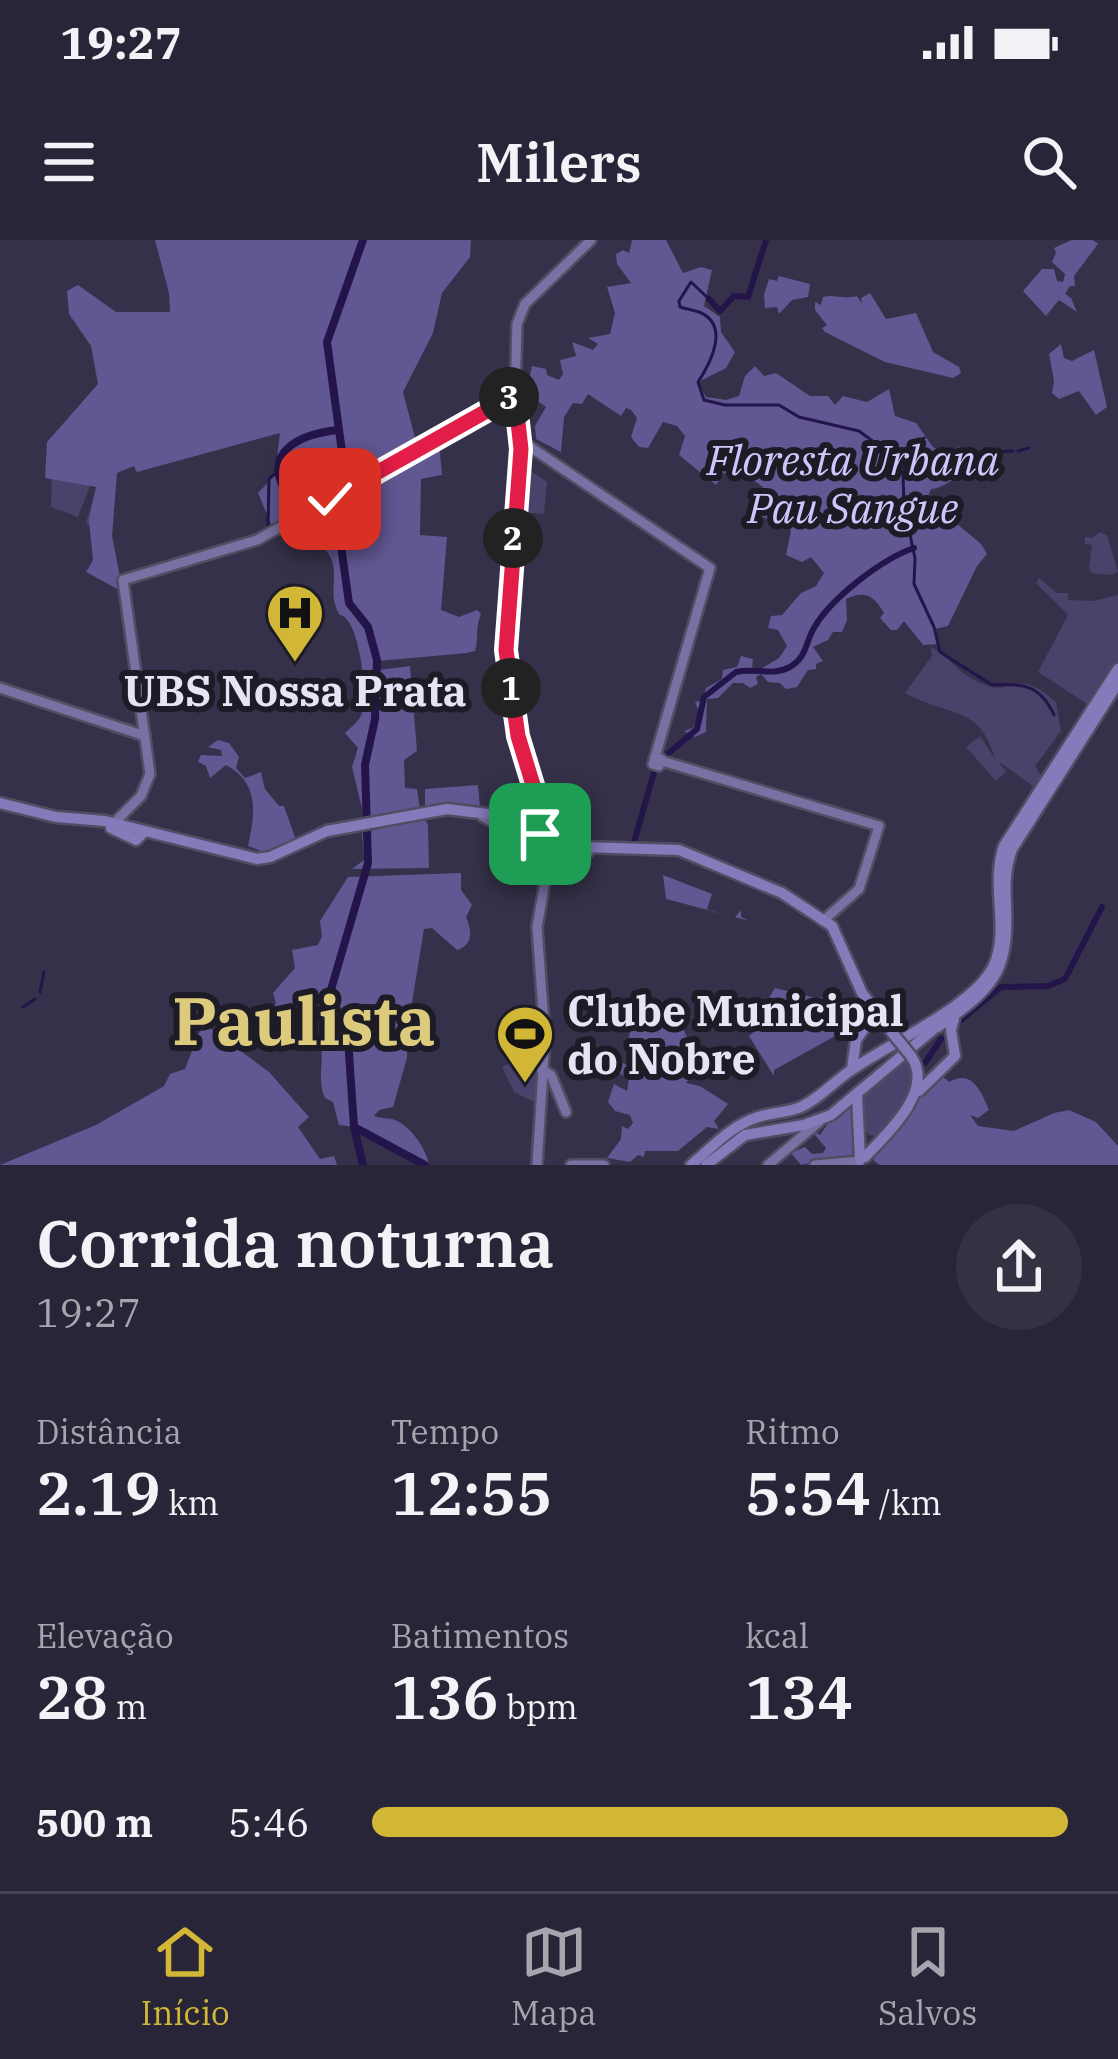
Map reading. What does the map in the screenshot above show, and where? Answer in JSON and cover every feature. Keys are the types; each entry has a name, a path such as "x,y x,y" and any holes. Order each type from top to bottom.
{"highway":[{"path":"861,1162 859,1106 896,1060 905,1041 987,989 999,971 1006,951 997,880 1002,851 1048,789 1118,671"},
{"path":"691,1165 738,1126 756,1117 800,1108 874,1055 938,1027 974,991 998,955 1009,856 1035,820 1048,789"},
{"path":"0,805 57,820 100,822 206,844 266,862 312,842"},
{"path":"238,857 265,858 364,826 451,811 481,813 496,815 553,846 687,856 823,921"},
{"path":"481,813 545,848 622,845 685,852 782,893 823,921 850,961 870,1005 905,1041"},
{"path":"100,822 134,840 142,834"},
{"path":"861,991 905,1041 920,1075 913,1098"},
{"path":"851,1070 856,1040 868,1023 870,1005"},
{"path":"938,1027 953,1011"},
{"path":"861,1162 913,1098 953,1059 953,1011"},
{"path":"874,1055 862,1054 858,1042 872,1024 905,1041"},
{"path":"706,1165 745,1135 799,1132 845,1102 859,1106"},
{"path":"859,1106 869,1136 886,1132"}],"main road":[{"path":"553,846 519,831 530,822 532,806 506,650 520,440 515,395 517,325 521,310 591,240"},
{"path":"121,826 118,819 141,796 149,780 124,616 128,598 123,580 245,545 515,395"},
{"path":"520,440 710,570 660,759 879,826 859,889 823,921"},
{"path":"0,687 142,734"},
{"path":"100,822 141,786 142,734"},
{"path":"527,773 537,798 539,832 553,846"},
{"path":"537,1165 545,1038 537,927 553,846"},
{"path":"540,1108 566,1112 552,1076 541,1069"},
{"path":"768,1165 799,1132"},
{"path":"815,1165 861,1162"},
{"path":"572,1165 604,1165"}],"shaded area":[{"path":"115,463 100,535 86,523 97,485 90,486 78,517 51,507 52,467"},
{"path":"522,465 547,482 544,514 517,512"},
{"path":"1100,532 1107,535 1118,572 1110,575 1092,573 1089,568 1092,545 1085,544 1085,537"},
{"path":"1039,578 1057,593 1068,593 1068,600 1118,595 1118,663 1092,707 1038,672 1068,615 1036,583"},
{"path":"931,647 985,685 1024,684 1056,702 1061,731 1035,766 1042,777 1037,789 998,761 1006,772 996,781 966,747 980,736 995,759 981,729 960,714 905,693 932,656"},
{"path":"906,1053 912,1060 915,1088 882,1131 869,1135 857,1094"},
{"name":"Clube Municipal do Nobre","path":"527,1055 540,1069 538,1104 514,1092 502,1067"}],"green space":[{"path":"155,240 471,240 470,257 442,293 433,333 403,392 418,449 273,529 258,493 275,475 280,433 137,472 134,466 117,473 112,536 123,592 86,572 93,560 89,520 96,487 45,478 47,442 98,384 91,346 69,314 67,291 78,285 116,312 170,312"},
{"name":"Floresta Urbana Pau Sangue","path":"632,240 666,240 683,273 701,267 712,270 704,306 720,317 721,332 735,352 726,368 698,382 706,397 726,400 739,396 745,376 755,366 764,376 776,373 810,396 828,396 835,405 843,396 867,402 889,389 895,416 916,423 933,447 943,452 960,447 978,464 931,489 927,499 987,554 948,626 935,629 939,644 923,645 904,621 891,630 872,598 846,599 842,632 833,632 813,647 823,661 808,670 797,687 786,689 761,674 756,677 758,684 750,688 733,683 718,698 707,699 706,732 695,737 684,731 693,728 700,714 695,702 702,701 706,688 722,679 723,670 737,667 741,656 753,659 756,672 779,658 787,646 778,630 768,628 771,616 782,615 824,573 811,557 802,562 786,555 791,530 761,516 763,487 746,475 724,473 716,485 679,455 685,436 677,426 663,422 648,448 639,447 631,437 637,418 631,410 626,408 621,416 588,394 582,404 573,403 564,417 561,452 536,439 535,426 546,407 521,377 530,375 532,366 546,369 547,375 559,380 563,374 560,360 576,356 572,342 593,350 598,344 588,338 610,334 615,313 607,287 631,283 617,264 616,254 629,253"},
{"path":"1072,240 1098,244 1074,276 1075,286 1065,294 1077,312 1059,300 1046,316 1023,291 1042,269 1054,269 1057,281 1063,282 1065,274 1052,262 1054,248"},
{"path":"779,276 810,284 808,297 792,300 779,314 777,307 765,308 764,295 769,279 777,281"},
{"path":"870,293 886,319 916,313 933,352 959,367 961,373 953,378 885,362 825,332 822,328 827,325 815,310 815,302 821,305 827,296 857,296 862,304 861,298"},
{"path":"1061,344 1064,358 1072,361 1094,350 1107,407 1096,415 1079,391 1059,399 1052,393 1049,354"},
{"path":"439,443 442,475 421,479 420,535 447,537 441,610 459,617 477,610 481,614 476,646 467,653 378,661 379,670 410,666 417,751 404,760 405,788 417,789 420,809 365,821 352,767 358,748 345,733 359,719 364,704 359,652 352,629 334,602 332,561 308,530 308,515"},
{"path":"218,740 229,743 239,757 236,768 245,778 261,772 265,789 284,806 296,840 266,853 248,846 253,811 245,781 226,765 210,778 206,766 198,762 201,755 222,756 221,750 208,747"},
{"path":"478,785 480,807 425,806 425,789"},
{"path":"417,820 428,825 429,868 352,869 364,860 362,833"},
{"path":"461,873 461,890 472,905 466,917 469,940 457,950 432,928 424,929 407,1058 393,1107 374,1116 392,1119 411,1131 429,1164 364,1128 339,1125 333,1102 322,1090 317,1030 289,1019 257,1032 246,1017 248,1010 262,1017 276,1004 273,993 295,968 292,950 318,945 320,921 348,877"},
{"path":"663,875 712,894 709,910 666,899"},
{"path":"775,988 816,998 833,996 838,999 841,1028 846,1030 774,1070 774,1076 749,1036 757,1029 760,1012"},
{"path":"654,1002 670,1010 681,1007 682,1026 691,1046 687,1061 694,1073 686,1083 728,1104 714,1121 719,1129 707,1127 678,1151 645,1151 644,1157 638,1155 630,1162 607,1158 621,1139 622,1126 628,1129 633,1123 630,1115 615,1111 608,1102 614,1084 627,1091 629,1079 619,1073 621,1062 634,1064 629,1050 633,1044 628,1039 637,1012 652,1020 656,1016"},
{"path":"203,1023 269,1072 309,1117 298,1127 320,1159 334,1156 337,1165 0,1165 96,1125 164,1086 170,1074 185,1069"},
{"path":"941,1075 949,1082 970,1080 979,1089 989,1110 978,1118 970,1115 978,1126 1014,1131 1069,1110 1096,1122 1118,1146 1118,1165 880,1165 874,1161 873,1156 923,1090"},
{"path":"856,1103 858,1160 801,1165 791,1153 805,1147 812,1154 823,1153 826,1148 811,1130 820,1135 827,1125 824,1121"}],"waterway":[{"path":"363,240 327,342 339,430 298,441 281,457 278,468 290,497 302,497 341,546 349,603 368,627 377,660 375,719 365,765 368,863 330,993 348,1039 354,1127 363,1165"},
{"path":"709,299 720,311 734,296 748,297 766,240"},
{"path":"709,299 691,282 679,301 680,307 699,312 714,326 715,345 698,382 704,400 779,405 799,417 859,431 882,448 903,474 914,584 940,652 992,685 1021,685 1036,691 1054,715"},
{"path":"339,430 351,517 342,544"},
{"path":"924,438 910,449 903,474 920,475 973,455"},
{"path":"1018,451 1029,448"},
{"path":"975,453 1013,451"},
{"path":"268,528 269,479 278,471"},
{"path":"663,758 697,729 704,697 736,672 776,671 796,663 832,604 873,570 914,548"},
{"path":"634,842 655,769"},
{"path":"955,1025 1001,987 1048,986 1065,979 1102,907"},
{"path":"40,992 44,972"},
{"path":"23,1007 35,999"},
{"path":"925,1063 941,1039"},
{"path":"354,1127 425,1165"}],"place":[{"name":"UBS Nossa Prata","path":"295,664"},
{"name":"Clube Municipal do Nobre","path":"525,1085"}],"district":[{"name":"Paulista","path":"304,1020"}],"route":[{"path":"330,499 515,395 521,449 506,650 518,736 537,798 540,834"}]}
